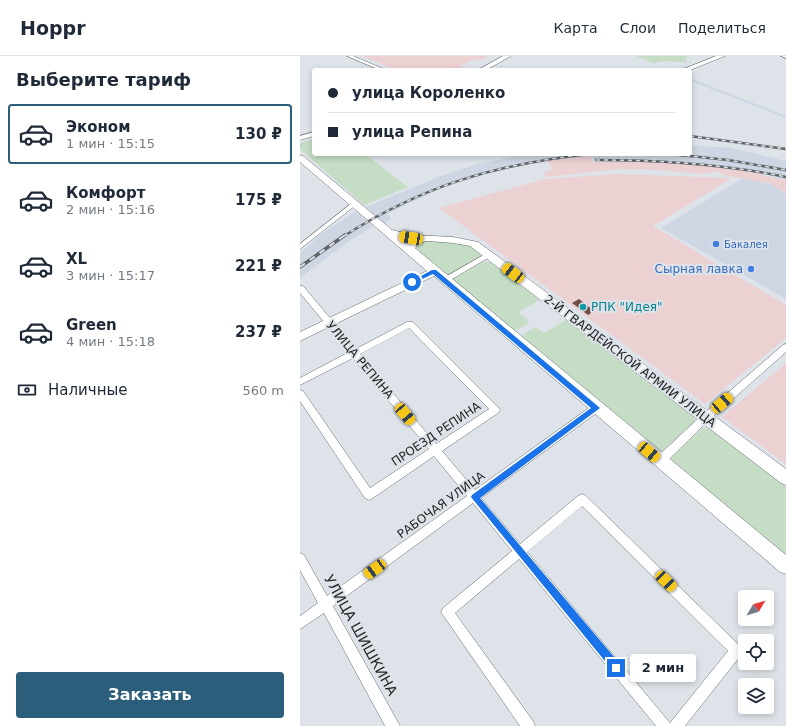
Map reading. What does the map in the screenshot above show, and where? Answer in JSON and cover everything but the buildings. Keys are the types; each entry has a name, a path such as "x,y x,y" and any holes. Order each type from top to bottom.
{"main road":[{"path":"485,68 508,56"},
{"path":"689,68 722,56"},
{"path":"302,138 312,135"},
{"path":"300,158 786,566"},
{"path":"385,230 400,236 430,238"},
{"name":"2-Й ГВАРДЕЙСКОЙ АРМИИ УЛИЦА","path":"430,238 451,238 474,244 786,478"},
{"path":"300,337 434,272"}],"street":[{"path":"349,56 379,68"},
{"path":"300,247 354,204"},
{"path":"411,252 414,243 430,238"},
{"path":"444,280 489,255"},
{"name":"УЛИЦА РЕПИНА","path":"300,288 665,726"},
{"name":"ПРОЕЗД РЕПИНА","path":"300,382 410,324 495,410 369,495 300,394"},
{"path":"660,461 705,418 786,347"},
{"name":"РАБОЧАЯ УЛИЦА","path":"300,624 596,408"},
{"path":"528,726 447,612 582,499 737,651 676,726"},
{"name":"УЛИЦА ШИШКИНА","path":"300,559 393,726"}],"shaded area":[{"path":"361,56 488,56 481,60 474,59 460,66 470,68 392,68"},
{"path":"692,79 786,116 786,118 692,82"},
{"path":"692,145 731,148 786,161 786,180 755,171 706,164 656,161 595,161 591,156 692,156"},
{"path":"591,156 547,161 502,170 499,169 451,183 387,214 391,218 385,224 366,207 441,176 478,164 511,157"},
{"path":"591,156 593,162 679,162 757,172 766,176 786,180 786,193 769,183 722,175 719,171 700,174 659,170 620,169 547,177 542,173 553,170 547,161"},
{"path":"619,174 732,178 653,226 786,305 786,338 705,404 439,208 545,179"},
{"path":"743,178 771,184 786,194 786,299 661,228"},
{"path":"356,211 373,226 345,244 300,278 300,253 320,235"},
{"path":"786,363 786,464 722,417"}],"green space":[{"path":"636,56 688,56 686,61 693,63 665,61 653,63"},
{"path":"312,140 312,156 368,156 408,187 364,205 300,149 300,143"},
{"path":"428,240 461,243 468,245 481,255 479,260 450,275 443,275 415,251 420,244"},
{"path":"483,262 491,262 539,300 520,311 520,314 528,320 528,324 515,331 510,330 452,282 453,278"},
{"path":"566,320 693,416 695,423 662,452 656,451 520,339 535,327 544,333"},
{"path":"703,428 711,429 786,486 786,560 673,465 671,458"}],"railway":[{"path":"692,136 786,149"},
{"path":"344,236 374,218 432,190 492,171 573,156"},
{"path":"689,156 728,160 786,170"},
{"path":"596,160 644,161 715,166 786,177"},
{"path":"300,267 345,235"}],"place":[{"name":"Бакалея","path":"716,244"},
{"name":"Сырная лавка","path":"751,269"},
{"name":"РПК \"Идея\"","path":"583,307"}],"route":[{"path":"412,282 434,272 596,408 474,497 616,668"}]}
